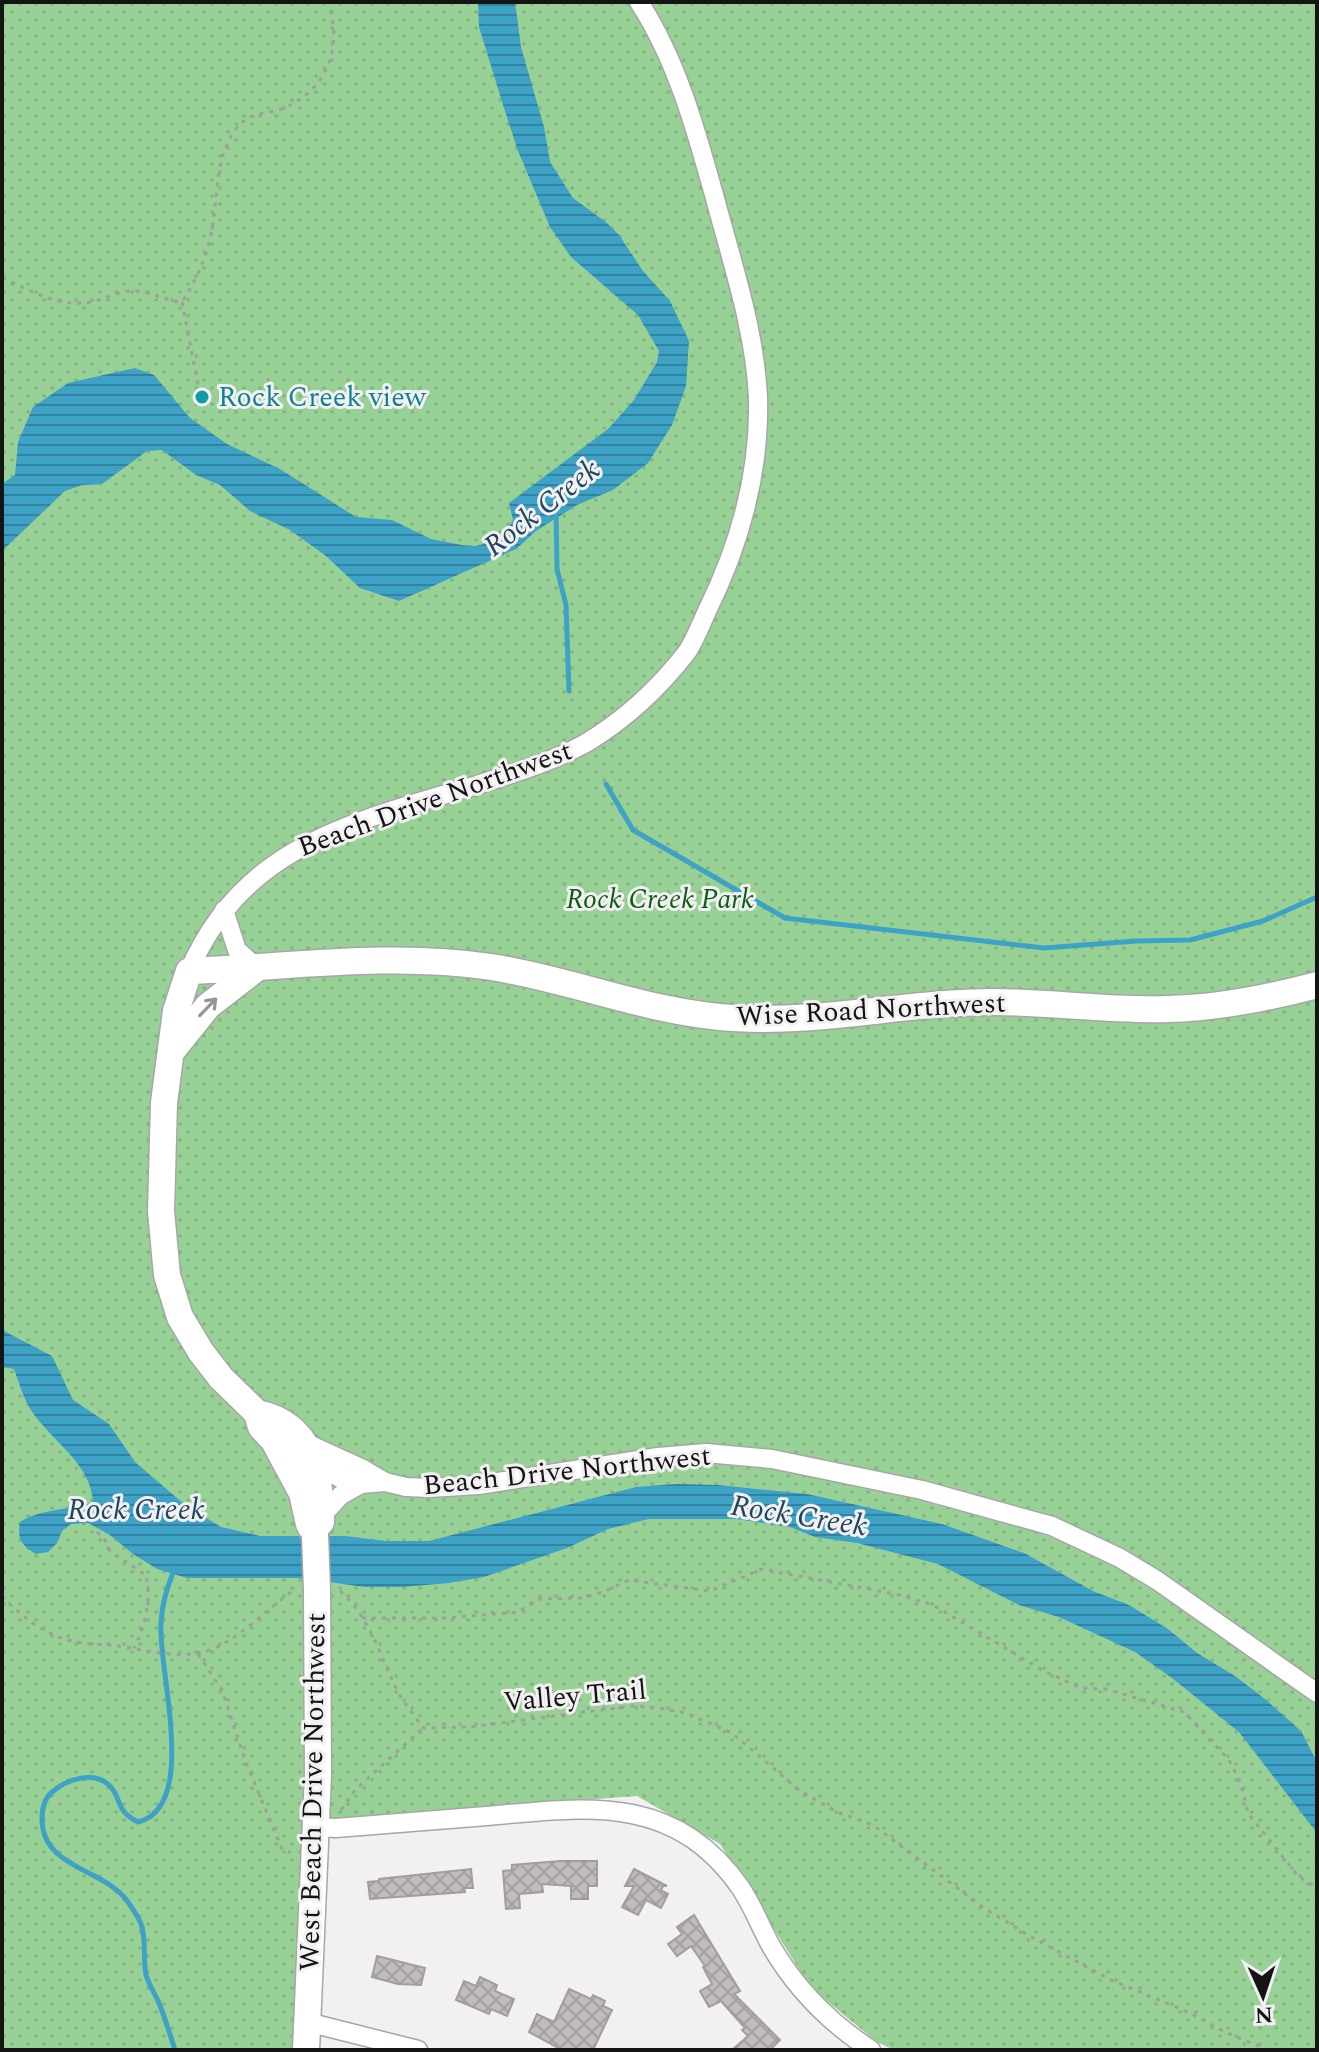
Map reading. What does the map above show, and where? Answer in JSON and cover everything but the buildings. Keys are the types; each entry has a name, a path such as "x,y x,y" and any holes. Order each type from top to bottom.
{"street":[{"name":"Beach Drive Northwest","path":"639,2 681,87 748,321 758,396 757,457 747,506 727,570 689,649 638,707 586,743 533,768 373,816 328,833 283,856 224,910 199,948 189,971 176,1011 169,1055 161,1147 161,1211 167,1275 180,1317 201,1352 221,1378 257,1413 261,1427 274,1441 363,1469 385,1482 429,1488 478,1485 658,1457 706,1453 772,1459 922,1490 1037,1521 1084,1539 1158,1581 1317,1693"},
{"path":"169,1055 208,1006 257,968 237,950 224,910"},
{"name":"Wise Road Northwest","path":"189,971 388,960 456,963 524,973 651,1007 714,1017 761,1019 805,1018 959,1003 1192,1008 1265,998 1317,985"},
{"name":"Beach Drive Northwest","path":"257,1413 273,1416 342,1479 361,1484 385,1482"},
{"name":"West Beach Drive Northwest","path":"274,1441 302,1493 309,1524 318,1526"},
{"path":"302,1493 309,1473 321,1457"},
{"name":"West Beach Drive Northwest","path":"306,2050 316,1827 316,1589 321,1457"},
{"path":"318,1526 341,1495 361,1484"},
{"path":"316,1827 588,1808 626,1812 663,1823 690,1837 726,1869 747,1898 776,1954 798,1986 834,2024 871,2050"},
{"path":"307,2022 418,2050"}],"path":[{"path":"199,390 182,302 197,279 207,252 220,166 234,131 248,116 281,109 303,98 318,83 334,44 335,22 328,2"},
{"path":"2,278 60,304 90,302 131,290 182,302"},
{"path":"97,1532 110,1551 146,1575 148,1601 142,1633 134,1648"},
{"path":"362,1618 444,1618 518,1612 538,1599 581,1598 629,1580 710,1591 762,1569 900,1595 933,1605 1042,1670 1081,1688 1106,1689 1184,1712 1229,1760 1241,1784 1248,1813 1298,1876 1317,1888"},
{"path":"2,1596 37,1626 68,1640 178,1654 198,1654 215,1648 316,1589 350,1600 376,1641 399,1694 423,1728 355,1790 339,1813"},
{"path":"198,1654 222,1690 245,1760 282,1849 315,1864"},
{"name":"Valley Trail","path":"423,1728 469,1727 632,1706 686,1713 732,1733 799,1790 837,1812 873,1825 954,1886 1028,1935 1111,1980 1268,2050"}],"green space":[{"name":"Rock Creek Park","path":"2,2 1317,2 1317,2050 894,2050 877,2042 811,1988 720,1844 637,1796 337,1818 304,1842 293,2050 2,2050"}],"water":[{"name":"Rock Creek","path":"478,2 515,2 521,47 544,127 550,162 573,198 619,235 643,271 670,301 689,341 686,386 672,425 648,463 613,490 577,505 536,531 516,549 399,601 360,588 326,556 290,530 250,511 220,485 196,475 162,450 147,451 102,484 82,485 65,491 2,551 2,484 15,475 18,442 33,407 68,383 135,368 154,375 190,418 227,444 280,469 356,517 392,520 431,539 476,546 502,539 513,520 509,503 608,429 634,400 657,362 659,351 638,315 571,257 550,227 518,151 504,108 479,27"},
{"name":"Rock Creek","path":"2,1330 52,1356 73,1400 109,1424 135,1462 184,1504 221,1527 260,1536 345,1536 386,1541 429,1541 636,1487 677,1484 807,1494 942,1524 1024,1553 1093,1591 1129,1605 1168,1629 1197,1653 1265,1699 1301,1731 1317,1762 1317,1833 1239,1732 1135,1652 1059,1617 1019,1605 938,1564 857,1543 815,1537 790,1527 736,1519 649,1519 608,1529 567,1548 484,1577 402,1587 365,1587 299,1578 187,1578 157,1569 88,1523 71,1524 62,1531 57,1543 48,1552 36,1554 21,1541 20,1522 37,1514 93,1502 91,1488 78,1464 31,1410 14,1369 2,1367"}],"waterway":[{"path":"556,513 557,569 566,605 569,691"},
{"path":"606,784 633,830 785,918 1044,948 1190,940 1263,921 1317,897"},
{"path":"175,1568 161,1622 171,1764 167,1791 157,1811 138,1822 125,1813 109,1785 88,1777 72,1781 52,1792 44,1804 42,1819 45,1836 53,1849 120,1893 137,1915 143,1933 146,1975 175,2050"}],"place":[{"name":"Rock Creek view","path":"202,397"}]}
